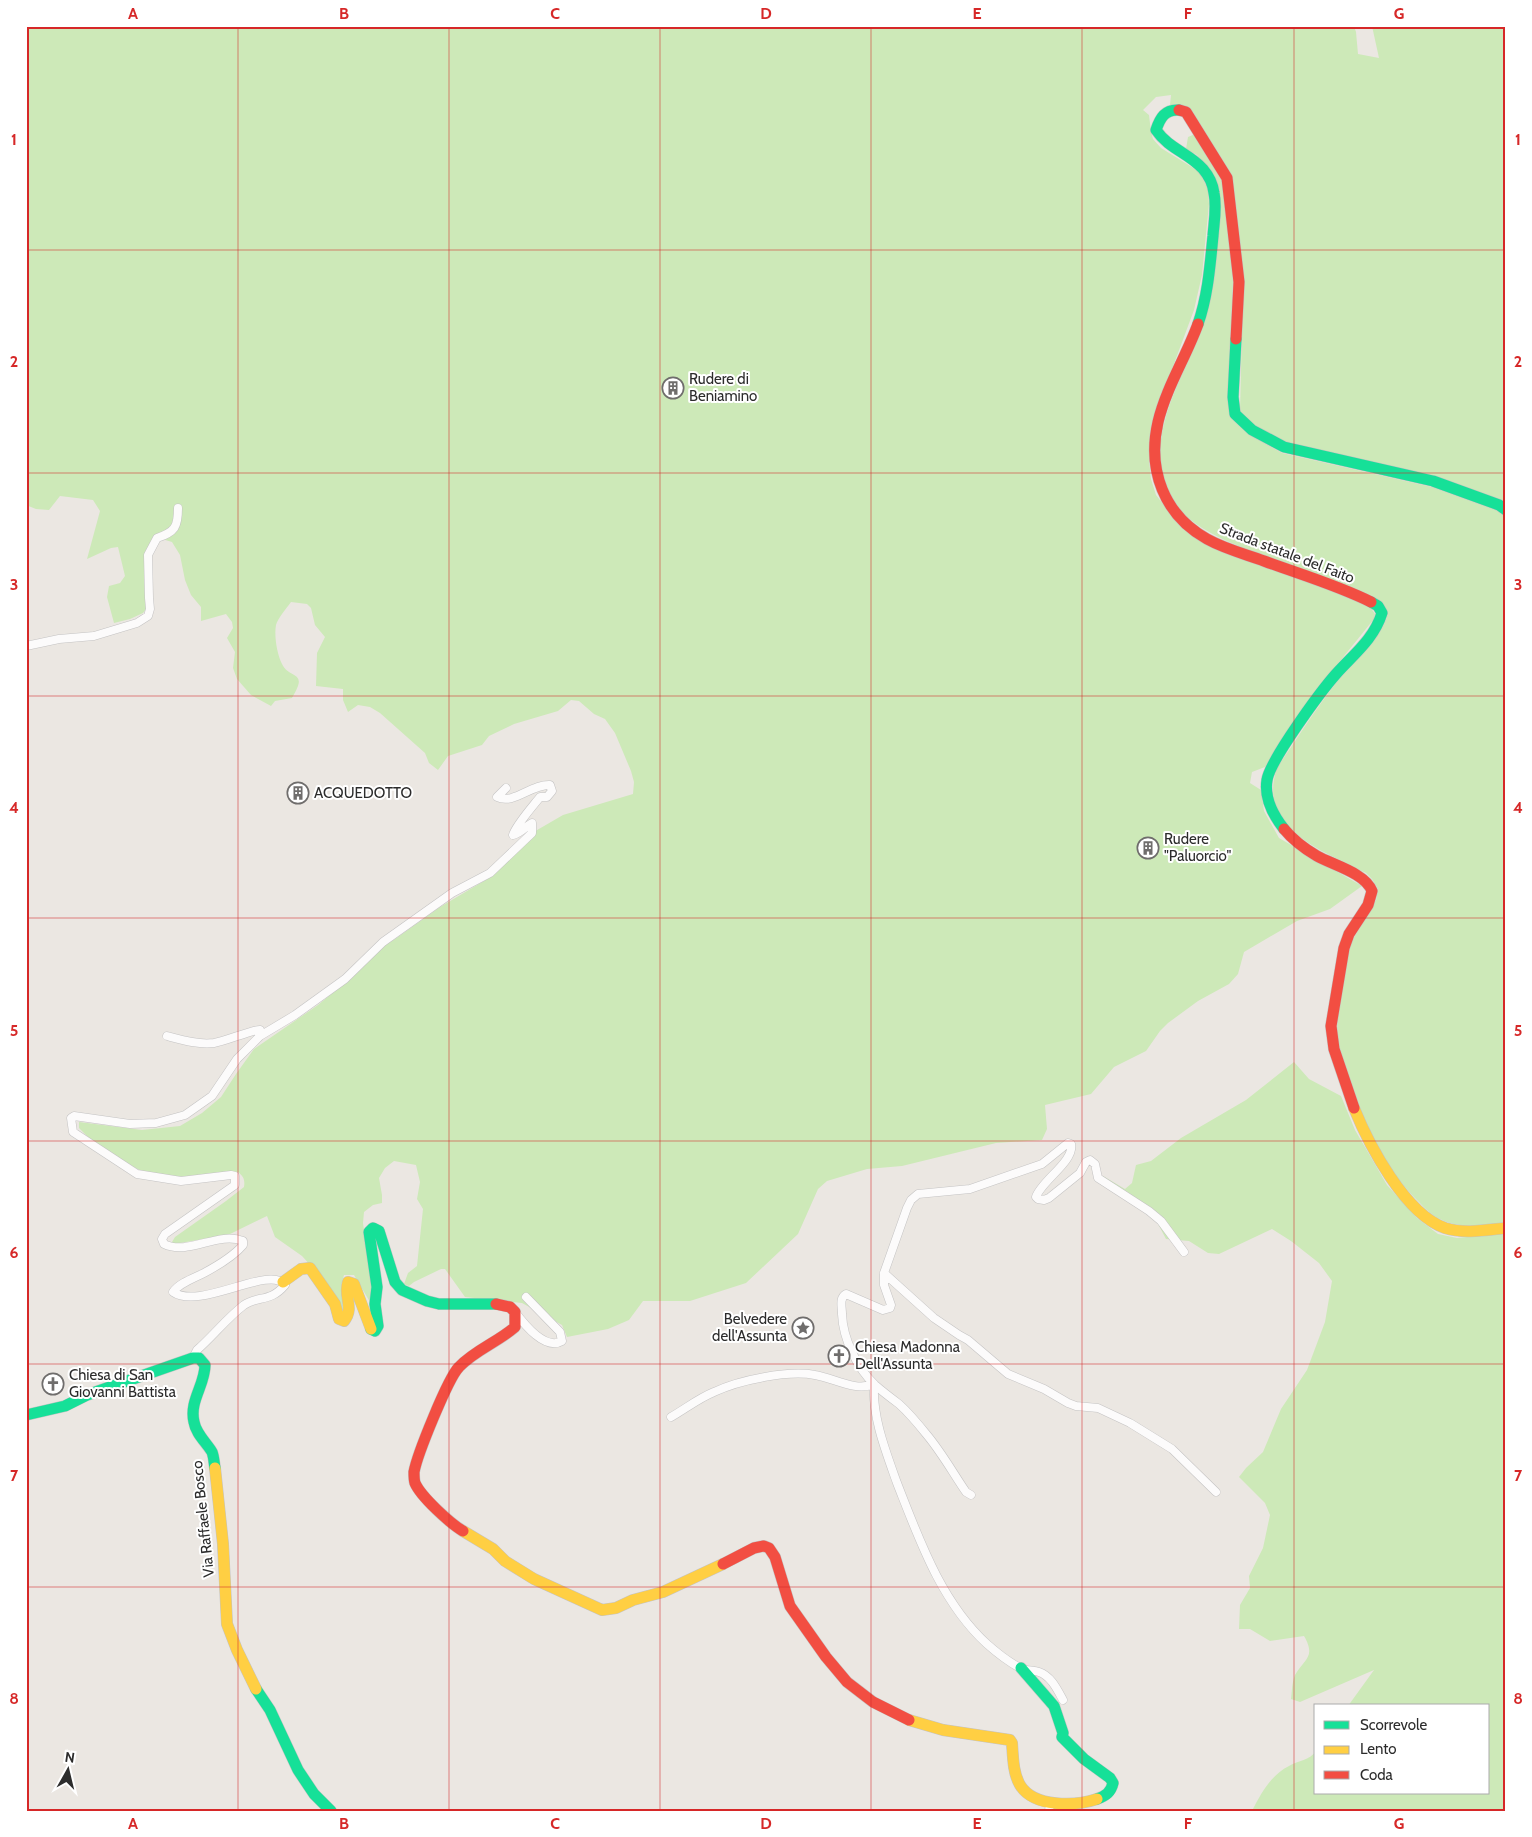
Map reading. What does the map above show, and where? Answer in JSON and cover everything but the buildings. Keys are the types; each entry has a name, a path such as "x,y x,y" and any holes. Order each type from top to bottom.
{"street":[{"name":"Strada statale del Faito","path":"1506,510 1499,505 1433,481 1284,447 1252,430 1235,414 1233,397 1239,282 1227,178 1186,112 1179,109 1171,109 1161,115 1156,130 1160,137 1172,148 1194,160 1204,169 1214,192 1214,212 1206,293 1200,320 1162,405 1157,425 1153,450 1156,480 1161,493 1176,515 1208,539 1232,550 1369,601 1378,606 1382,614 1373,634 1331,680 1272,766 1267,780 1266,794 1274,814 1288,836 1311,853 1362,878 1372,890 1371,898 1347,939 1343,952 1331,1035 1350,1101 1363,1132 1379,1161 1398,1188 1422,1214 1438,1225 1454,1230 1482,1231 1506,1228"},
{"path":"26,646 59,638 94,636 137,623 148,616 150,609 148,555 157,538 169,534 174,529 178,520 178,508"},
{"path":"283,1282 279,1280 254,1281 212,1295 191,1296 173,1292 179,1286 207,1272 238,1251 243,1245 243,1242 229,1238 175,1247 164,1244 162,1239 165,1234 235,1185 235,1176 180,1180 137,1174 73,1132 71,1118 74,1116 130,1124 156,1123 186,1115 212,1096 237,1059 260,1036 295,1015 345,979 383,942 452,893 490,873 532,833 532,823 519,834 513,835 519,823 540,797 547,797 552,791 550,785 535,787 512,798 503,800 497,798 506,788"},
{"path":"167,1036 212,1043 230,1040 253,1030 260,1030 260,1036"},
{"path":"971,1495 966,1492 940,1450 926,1433 900,1406 874,1384 858,1363 842,1327 841,1301 843,1296 850,1294 869,1305 883,1310 890,1308 891,1305 884,1285 884,1273 907,1208 916,1196 970,1189 1042,1164 1068,1143 1072,1147 1070,1152 1046,1184 1038,1191 1036,1197 1038,1199 1044,1200 1049,1198 1080,1173 1086,1162 1090,1160 1095,1164 1098,1178 1161,1221 1184,1252"},
{"path":"283,1282 301,1269 310,1268 335,1304 339,1319 344,1321 350,1313 345,1289 348,1282 354,1284 369,1325 375,1331 378,1326 375,1304 377,1287 369,1241 369,1232 374,1228 379,1231 398,1289 405,1294 416,1296 427,1302 440,1304 498,1304 510,1306 527,1328 550,1342 559,1343 562,1341 560,1332 526,1297"},
{"path":"884,1273 934,1318 968,1340 1008,1374 1044,1389 1068,1403 1076,1406 1098,1408 1130,1423 1172,1450 1216,1492"},
{"path":"26,1415 65,1406 87,1395 193,1358 196,1350 235,1312 247,1303 268,1298 285,1285 283,1282"},
{"path":"515,1312 515,1327 499,1340 462,1362 454,1372 419,1454 414,1473 415,1482 450,1524 493,1549 505,1561 534,1579 602,1610 616,1608 633,1600 663,1592 708,1572 754,1548 762,1545 767,1546 775,1557 790,1606 826,1658 847,1682 873,1702 911,1721 943,1730 1010,1740 1017,1779 1023,1789 1050,1807 1094,1800 1107,1795 1112,1790 1113,1783 1110,1778 1081,1758 1062,1737 1054,1706 1021,1668 993,1650 967,1624 930,1564 886,1454 873,1394 874,1384"},
{"name":"Via Raffaele Bosco","path":"193,1358 199,1358 205,1365 205,1371 193,1410 194,1422 200,1436 213,1454 223,1544 227,1624 236,1650 252,1683 270,1710 298,1770 314,1794 331,1811"},
{"path":"671,1417 714,1391 772,1377 798,1374 815,1375 861,1387 874,1384"},
{"path":"1021,1668 1037,1671 1050,1678 1063,1700"}],"green space":[{"path":"26,26 1354,26 1358,54 1379,58 1372,26 1506,26 1506,505 1285,443 1254,426 1240,412 1243,282 1232,177 1180,105 1170,105 1171,95 1156,97 1143,110 1149,115 1153,139 1161,148 1200,172 1208,190 1209,204 1202,275 1194,310 1162,396 1154,424 1149,460 1151,479 1156,495 1178,523 1367,603 1375,614 1374,619 1315,692 1265,767 1252,772 1250,783 1261,790 1264,811 1279,838 1362,886 1330,909 1297,921 1244,952 1238,974 1229,984 1198,1001 1168,1023 1146,1051 1114,1067 1091,1094 1045,1105 1047,1129 1042,1140 996,1143 902,1166 867,1169 827,1181 818,1189 798,1234 746,1283 690,1301 643,1301 629,1320 608,1329 567,1337 562,1325 522,1303 465,1297 445,1269 441,1269 409,1286 404,1284 408,1273 417,1266 423,1209 417,1199 420,1182 416,1165 394,1161 385,1168 379,1178 382,1203 373,1205 364,1212 363,1223 373,1294 370,1302 354,1275 344,1275 341,1286 346,1313 302,1256 275,1237 267,1216 228,1235 174,1244 172,1242 175,1237 244,1187 242,1175 238,1172 181,1177 146,1173 127,1164 88,1137 79,1128 79,1122 142,1130 180,1126 202,1113 221,1097 254,1049 318,1005 354,975 377,950 440,907 489,878 521,849 532,833 563,815 633,794 634,782 615,733 605,719 594,714 579,701 571,700 558,711 514,724 489,736 482,745 448,756 438,770 429,763 425,753 380,713 370,707 358,705 348,712 343,700 343,689 316,686 317,653 325,637 315,625 311,608 307,604 291,602 280,616 276,625 277,650 280,660 285,669 296,676 299,683 292,698 275,701 271,706 251,695 237,679 233,668 235,652 227,638 233,628 232,622 226,614 201,621 201,607 191,595 185,580 180,555 172,542 162,539 151,544 152,601 143,613 114,623 107,597 109,586 120,583 125,576 118,547 111,548 87,559 100,511 93,500 60,496 49,510 36,509 26,505"},
{"path":"1195,134 1223,178 1226,198 1233,282 1228,397 1230,417 1248,434 1282,453 1432,487 1496,510 1506,517 1506,1223 1457,1225 1438,1218 1426,1210 1401,1183 1373,1139 1353,1090 1339,1048 1337,1023 1348,954 1352,941 1376,900 1378,889 1366,873 1331,856 1298,835 1285,822 1276,807 1273,789 1277,768 1336,683 1373,642 1388,613 1382,603 1371,596 1250,551 1204,529 1186,516 1172,499 1162,479 1160,454 1168,409 1200,334 1209,303 1211,172 1197,155 1186,149 1188,137"},
{"path":"1294,1062 1309,1079 1341,1096 1355,1130 1387,1185 1417,1218 1438,1234 1457,1238 1506,1233 1506,1811 1252,1811 1263,1791 1277,1774 1293,1764 1307,1759 1314,1753 1314,1794 1490,1794 1490,1704 1349,1704 1374,1670 1300,1702 1291,1699 1295,1675 1309,1653 1304,1636 1270,1641 1250,1629 1239,1629 1240,1605 1250,1588 1249,1576 1263,1548 1270,1515 1265,1503 1239,1477 1263,1452 1281,1409 1307,1370 1325,1322 1332,1281 1319,1263 1272,1229 1219,1254 1208,1253 1189,1241 1166,1239 1157,1222 1146,1211 1097,1181 1103,1176 1125,1189 1132,1183 1136,1165 1151,1161 1181,1138 1246,1100"}],"traffic: fast":[{"path":"1179,110 1170,111 1164,115 1156,130 1167,142 1203,169 1212,184 1215,198 1208,280 1198,324"},
{"path":"1236,339 1233,397 1235,414 1252,430 1284,447 1433,481 1499,505 1506,510"},
{"path":"1284,829 1276,818 1268,800 1266,787 1270,770 1286,742 1319,695 1374,631 1382,613 1378,606 1371,602"},
{"path":"371,1329 375,1331 378,1326 375,1304 377,1287 369,1232 373,1228 379,1231 395,1282 402,1290 439,1304 496,1304"},
{"path":"26,1415 65,1406 87,1395 193,1358 199,1358 205,1365 203,1379 195,1400 194,1422 199,1434 212,1452 215,1468"},
{"path":"1021,1668 1054,1706 1063,1733 1062,1737 1084,1759 1110,1778 1113,1783 1108,1793 1097,1799"},
{"path":"256,1689 270,1710 298,1770 314,1794 331,1811"}],"traffic: slow":[{"path":"1354,1108 1369,1140 1390,1177 1416,1209 1430,1220 1452,1230 1475,1231 1506,1228"},
{"path":"283,1282 301,1269 310,1268 335,1304 339,1319 344,1321 349,1311 348,1282 354,1284 371,1329"},
{"path":"215,1468 223,1544 227,1624 256,1689"},
{"path":"463,1531 493,1549 505,1561 534,1579 602,1610 616,1608 633,1600 663,1592 723,1564"},
{"path":"909,1720 943,1730 1010,1740 1016,1775 1020,1785 1035,1798 1067,1804 1097,1799"}],"traffic: jam":[{"path":"1179,110 1186,112 1227,178 1239,282 1236,339"},
{"path":"1198,324 1166,397 1158,422 1155,440 1157,474 1170,504 1192,529 1214,543 1331,585 1371,602"},
{"path":"1284,829 1295,841 1313,853 1356,874 1363,879 1372,891 1368,905 1349,934 1344,948 1331,1026 1334,1049 1354,1108"},
{"path":"463,1531 444,1516 418,1489 414,1479 414,1472 433,1417 454,1374 465,1361 515,1327 515,1312 510,1307 496,1304"},
{"path":"723,1564 754,1548 764,1546 769,1548 775,1557 790,1606 826,1657 847,1682 873,1702 909,1720"}],"place":[{"name":"Rudere di Beniamino","path":"673,388"},
{"name":"ACQUEDOTTO","path":"298,793"},
{"name":"Rudere \"Paluorcio\"","path":"1148,848"},
{"name":"Belvedere dell'Assunta","path":"803,1328"},
{"name":"Chiesa Madonna Dell'Assunta","path":"839,1356"},
{"name":"Chiesa di San Giovanni Battista","path":"53,1384"}]}
